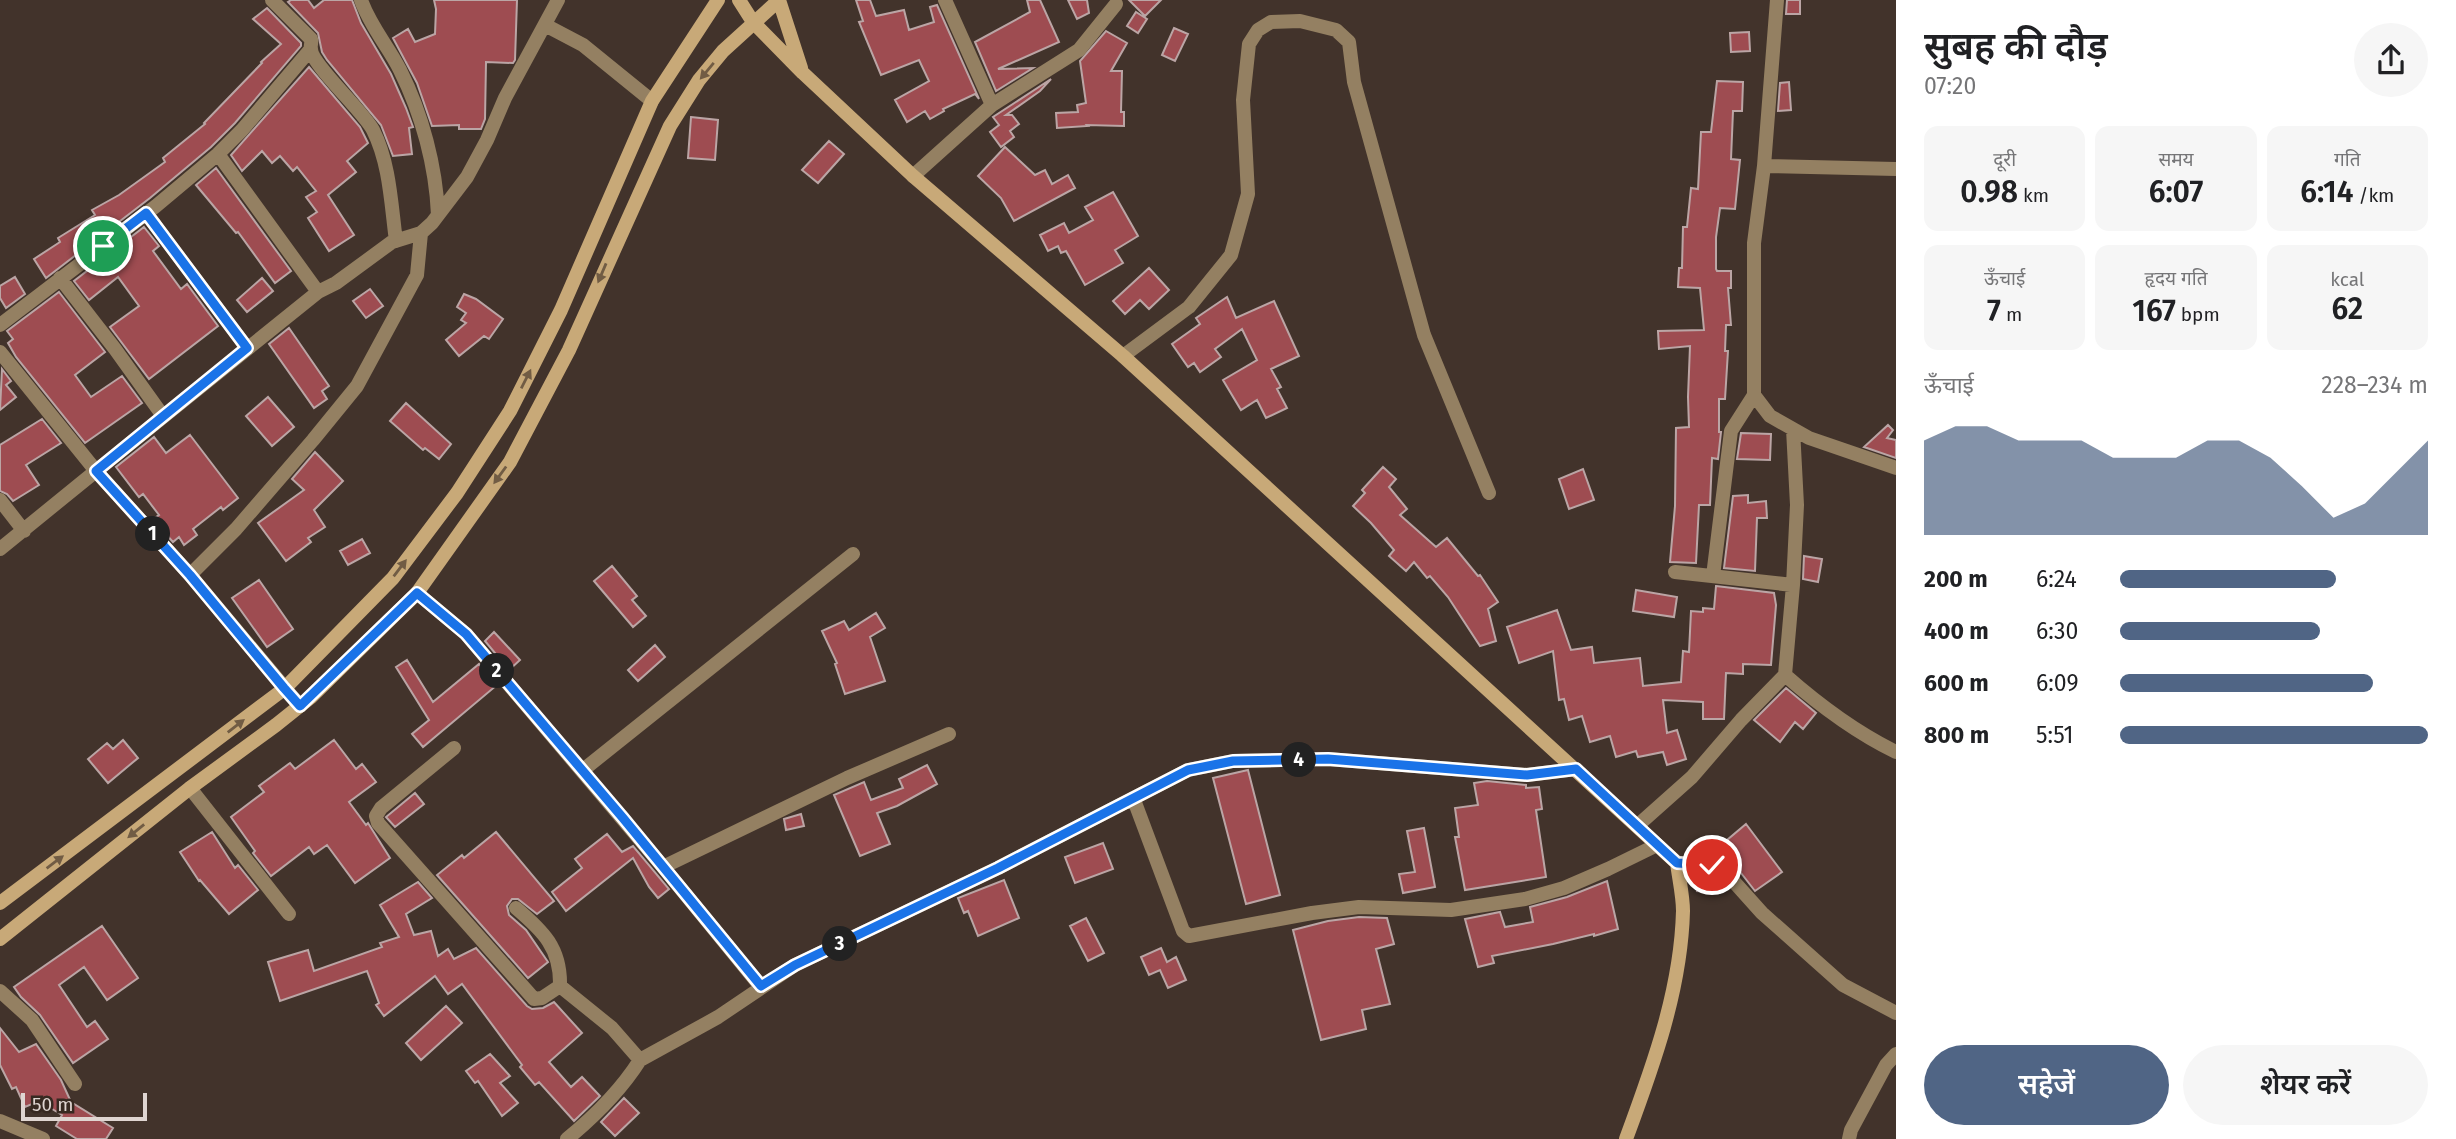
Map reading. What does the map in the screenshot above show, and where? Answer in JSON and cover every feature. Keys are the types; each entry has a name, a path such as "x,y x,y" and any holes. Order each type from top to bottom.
{"street":[{"path":"0,325 218,154 310,50 311,39 272,0"},
{"path":"361,0 368,18 400,70 415,106 427,144 438,215"},
{"path":"0,549 318,292 396,241 421,233 467,177 505,98 558,0"},
{"path":"0,903 284,688 393,578 457,493 510,411 562,310 652,101 718,0"},
{"path":"739,0 754,22 803,73 913,176 1122,356 1677,863 1712,865 1727,874 1762,913 1843,985 1896,1013"},
{"path":"0,939 190,788 300,706 417,593 510,462 569,350 670,126 699,80 723,51 779,0 803,73"},
{"path":"945,0 992,105"},
{"path":"1713,576 1731,431 1754,395 1754,243 1764,166 1777,0"},
{"path":"913,176 992,105 1079,50 1115,1"},
{"path":"1122,356 1189,307 1231,254 1248,194 1242,100 1249,44 1258,30 1271,22 1300,21 1336,30 1349,42 1354,82 1424,335 1489,493"},
{"path":"545,25 583,45 652,101"},
{"path":"310,50 326,74 373,130 386,165 396,241"},
{"path":"218,154 318,292"},
{"path":"1764,166 1896,169"},
{"path":"146,213 247,348"},
{"path":"190,575 236,529 357,386 417,275 421,233"},
{"path":"60,278 163,416"},
{"path":"0,352 96,471 190,575 300,706"},
{"path":"1754,395 1770,416 1809,438 1896,468"},
{"path":"1637,826 1692,776 1785,675 1797,505 1793,429"},
{"path":"0,500 24,531"},
{"path":"583,770 853,554"},
{"path":"1675,572 1793,585"},
{"path":"417,593 466,634 583,770 761,986"},
{"path":"1785,675 1818,704 1896,752"},
{"path":"663,867 847,778 949,734"},
{"path":"454,748 381,808 376,816 378,823 534,999 542,998 560,986"},
{"path":"567,1139 592,1119 630,1076 640,1060 718,1017 795,965 1135,800 1188,770 1233,761 1328,759 1527,775 1576,769"},
{"path":"190,788 289,914"},
{"path":"1135,800 1183,931 1189,936 1359,907 1451,909 1525,899 1564,888 1657,845"},
{"path":"1626,1139 1650,1074 1677,979 1683,909 1677,863"},
{"path":"516,908 541,930 553,948 561,971 560,986"},
{"path":"560,986 612,1028 640,1060"},
{"path":"0,991 32,1020 75,1084"},
{"path":"1849,1139 1851,1130 1886,1065 1896,1054"},
{"path":"0,1121 43,1139"}],"building":[{"path":"308,0 314,8 324,0 352,0 361,23 391,74 406,108 413,127 409,128 412,154 393,156 381,125 327,60 322,52 318,33 288,2"},
{"path":"434,0 517,0 515,60 513,63 486,62 485,119 481,129 459,129 459,125 432,126 417,83 393,38 408,29 415,42 435,34"},
{"path":"856,0 870,0 876,16 904,10 909,30 934,22 930,7 937,5 979,99 975,94 943,109 944,111 930,119 925,111 907,122 895,100 929,81 919,60 881,75 859,22 863,21"},
{"path":"1027,0 1040,0 1059,42 998,69 1033,68 996,91 975,42 1030,12"},
{"path":"1068,0 1087,0 1089,13 1077,19"},
{"path":"1129,0 1161,0 1145,16"},
{"path":"1787,0 1800,0 1800,14 1786,14"},
{"path":"267,8 301,46 211,147 46,278 34,259 60,242 58,238 95,215 92,210 119,195 165,162 163,158 205,124 261,62 281,44 253,19"},
{"path":"1136,12 1147,19 1138,33 1127,26"},
{"path":"1174,28 1188,34 1175,61 1162,55"},
{"path":"1106,31 1127,43 1111,71 1122,71 1121,112 1124,112 1124,126 1087,125 1057,128 1056,113 1078,112 1077,105 1086,103 1080,61"},
{"path":"1749,32 1750,51 1731,52 1730,33"},
{"path":"309,67 360,127 368,143 347,161 356,172 328,195 354,235 329,251 308,218 317,212 306,197 316,191 297,167 293,171 280,156 272,163 262,151 242,171 231,155"},
{"path":"1051,79 1040,91 1006,115 1012,115 1019,124 1010,131 1014,137 1001,147 990,132 999,125 993,117"},
{"path":"1717,81 1743,82 1742,111 1733,111 1731,159 1740,160 1735,209 1720,208 1716,237 1716,269 1731,271 1731,288 1728,288 1731,325 1726,325 1725,351 1728,351 1725,399 1719,399 1721,432 1718,459 1712,458 1710,505 1699,505 1696,563 1670,562 1675,506 1676,428 1689,427 1690,346 1659,349 1658,331 1704,330 1700,288 1678,287 1679,268 1682,268 1683,227 1687,227 1691,188 1698,189 1701,132 1711,132"},
{"path":"1789,82 1791,110 1778,111 1780,83"},
{"path":"691,117 718,120 715,160 688,158"},
{"path":"829,141 844,154 818,183 802,170"},
{"path":"1005,147 1035,175 1045,170 1052,184 1068,175 1075,188 1014,221 1001,198 978,176"},
{"path":"216,168 291,271 275,283 238,232 236,233 196,185"},
{"path":"1113,192 1138,236 1115,250 1123,263 1085,285 1066,251 1061,253 1058,246 1048,251 1040,235 1064,223 1069,233 1093,220 1085,207"},
{"path":"144,227 159,246 153,251 181,289 187,284 218,326 149,379 110,327 139,306 118,277 89,300 74,281"},
{"path":"1149,268 1169,290 1149,309 1140,300 1125,314 1113,301"},
{"path":"15,277 25,294 6,308 0,298 0,286"},
{"path":"262,278 273,291 247,312 237,300"},
{"path":"370,289 383,306 366,318 353,301"},
{"path":"59,292 105,352 75,375 91,397 122,376 142,403 85,443 16,357 8,343 13,339 7,331"},
{"path":"464,294 476,299 503,319 489,339 484,336 459,356 446,340 466,323 461,320 466,313 457,307"},
{"path":"1227,297 1236,318 1274,301 1299,356 1271,369 1281,387 1277,389 1287,408 1266,418 1257,400 1241,410 1223,380 1257,360 1242,329 1215,349 1221,357 1200,372 1194,363 1188,367 1172,344 1200,324 1196,318"},
{"path":"289,328 329,386 322,391 327,399 314,408 269,344"},
{"path":"2,369 11,381 6,385 16,397 0,410"},
{"path":"268,397 294,427 272,446 246,416"},
{"path":"406,403 451,444 439,459 425,448 423,450 390,421"},
{"path":"42,419 61,443 26,465 39,485 13,501 0,491 0,445"},
{"path":"1888,425 1893,430 1887,438 1896,440 1896,458 1864,447"},
{"path":"1741,433 1771,434 1770,460 1737,459"},
{"path":"190,435 238,498 223,510 221,507 193,529 197,535 184,545 179,537 173,542 156,523 153,519 159,515 143,494 139,497 116,467 154,437 166,453"},
{"path":"315,452 343,481 314,510 325,527 308,538 311,542 286,561 258,523 304,490 292,479"},
{"path":"1383,467 1396,479 1389,487 1407,509 1400,515 1436,547 1447,538 1478,576 1480,575 1498,602 1488,609 1496,641 1480,646 1448,597 1430,576 1427,578 1414,562 1406,571 1389,556 1394,550 1353,506 1365,493 1362,490"},
{"path":"1583,469 1594,500 1569,509 1559,479"},
{"path":"1748,495 1748,503 1766,501 1767,518 1757,518 1755,571 1724,568 1733,496"},
{"path":"362,539 370,553 348,565 340,551"},
{"path":"1804,556 1822,559 1818,582 1803,579"},
{"path":"612,566 637,596 632,600 646,616 633,627 594,581"},
{"path":"259,580 293,629 267,647 232,598"},
{"path":"1716,586 1774,593 1776,605 1771,665 1743,664 1743,674 1726,673 1724,719 1703,719 1703,702 1663,700 1667,733 1677,730 1686,759 1667,765 1663,752 1638,757 1636,751 1616,757 1610,736 1590,742 1582,716 1569,720 1564,699 1559,700 1553,651 1519,663 1507,627 1557,610 1571,650 1592,647 1594,663 1640,658 1643,686 1681,682 1683,651 1689,652 1691,611 1714,609"},
{"path":"1636,590 1677,597 1674,617 1633,611"},
{"path":"876,613 885,628 870,637 885,681 845,694 835,664 837,663 822,631 844,621 849,630"},
{"path":"494,632 520,660 509,670 485,641"},
{"path":"655,645 665,657 638,681 628,670"},
{"path":"407,660 433,702 479,664 497,685 423,747 412,734 429,720 396,667"},
{"path":"1786,688 1816,713 1803,729 1795,722 1780,742 1754,720"},
{"path":"123,740 138,758 108,783 88,759 107,743 113,749"},
{"path":"334,740 356,769 362,764 376,782 349,802 366,825 368,823 390,858 355,883 327,845 314,854 309,847 271,876 231,817 264,792 259,786 290,763 295,769"},
{"path":"927,765 937,784 897,806 877,813 890,844 860,856 834,795 864,782 871,800 903,788 899,779"},
{"path":"1248,770 1280,895 1246,904 1213,778"},
{"path":"1487,781 1526,785 1526,788 1539,787 1542,809 1536,810 1546,877 1465,890 1455,837 1459,837 1455,808 1478,805 1474,783"},
{"path":"415,793 424,804 395,827 386,817"},
{"path":"801,814 804,826 786,830 784,819"},
{"path":"1746,824 1782,872 1755,891 1720,846"},
{"path":"1424,828 1435,887 1403,893 1399,874 1415,872 1407,831"},
{"path":"212,832 235,868 238,865 258,890 229,914 199,881 180,852"},
{"path":"496,832 554,901 537,914 518,899 512,899 507,906 509,915 526,930 548,962 528,978 437,875 462,855 464,858"},
{"path":"607,834 622,852 633,846 669,889 658,898 633,858 566,911 552,892 582,868 575,859"},
{"path":"1103,843 1113,869 1075,883 1065,857"},
{"path":"1698,878 1721,882 1720,893 1697,891"},
{"path":"1004,880 1019,918 978,936 968,911 964,913 958,898"},
{"path":"1607,881 1618,929 1492,956 1494,963 1478,967 1465,919 1500,912 1505,927 1533,922 1530,907 1567,897"},
{"path":"418,882 432,898 406,914 414,935 431,931 438,956 448,949 454,959 476,948 527,1006 532,1009 543,1008 554,1002 582,1033 549,1062 571,1087 582,1077 600,1096 574,1121 539,1082 535,1085 520,1067 522,1065 462,984 448,994 435,976 384,1016 376,1005 379,1003 367,971 280,1001 268,962 308,950 314,971 382,947 380,943 399,937 380,905"},
{"path":"1359,917 1387,918 1394,944 1376,949 1390,1004 1362,1010 1366,1029 1321,1040 1293,930"},
{"path":"1086,918 1104,953 1088,961 1070,926"},
{"path":"102,926 138,978 107,1000 84,967 59,985 87,1027 95,1021 108,1039 73,1063 40,1015 14,987"},
{"path":"1161,948 1167,962 1176,957 1186,980 1168,988 1160,970 1149,975 1141,957"},
{"path":"446,1006 462,1023 421,1060 406,1043"},
{"path":"0,1028 19,1052 36,1044 61,1080 71,1102 113,1128 106,1139 77,1139 56,1126 62,1115 39,1101 25,1107 16,1087 12,1089 0,1065"},
{"path":"490,1054 510,1076 500,1083 518,1103 502,1116 478,1081 475,1083 466,1071"},
{"path":"624,1098 639,1113 615,1136 601,1122"}],"route":[{"path":"103,246 146,213 247,348 96,471 190,575 300,706 417,593 466,634 583,770 761,986 795,965 998,868 1135,800 1188,770 1233,761 1328,759 1527,775 1576,769 1677,863 1712,865"}]}
